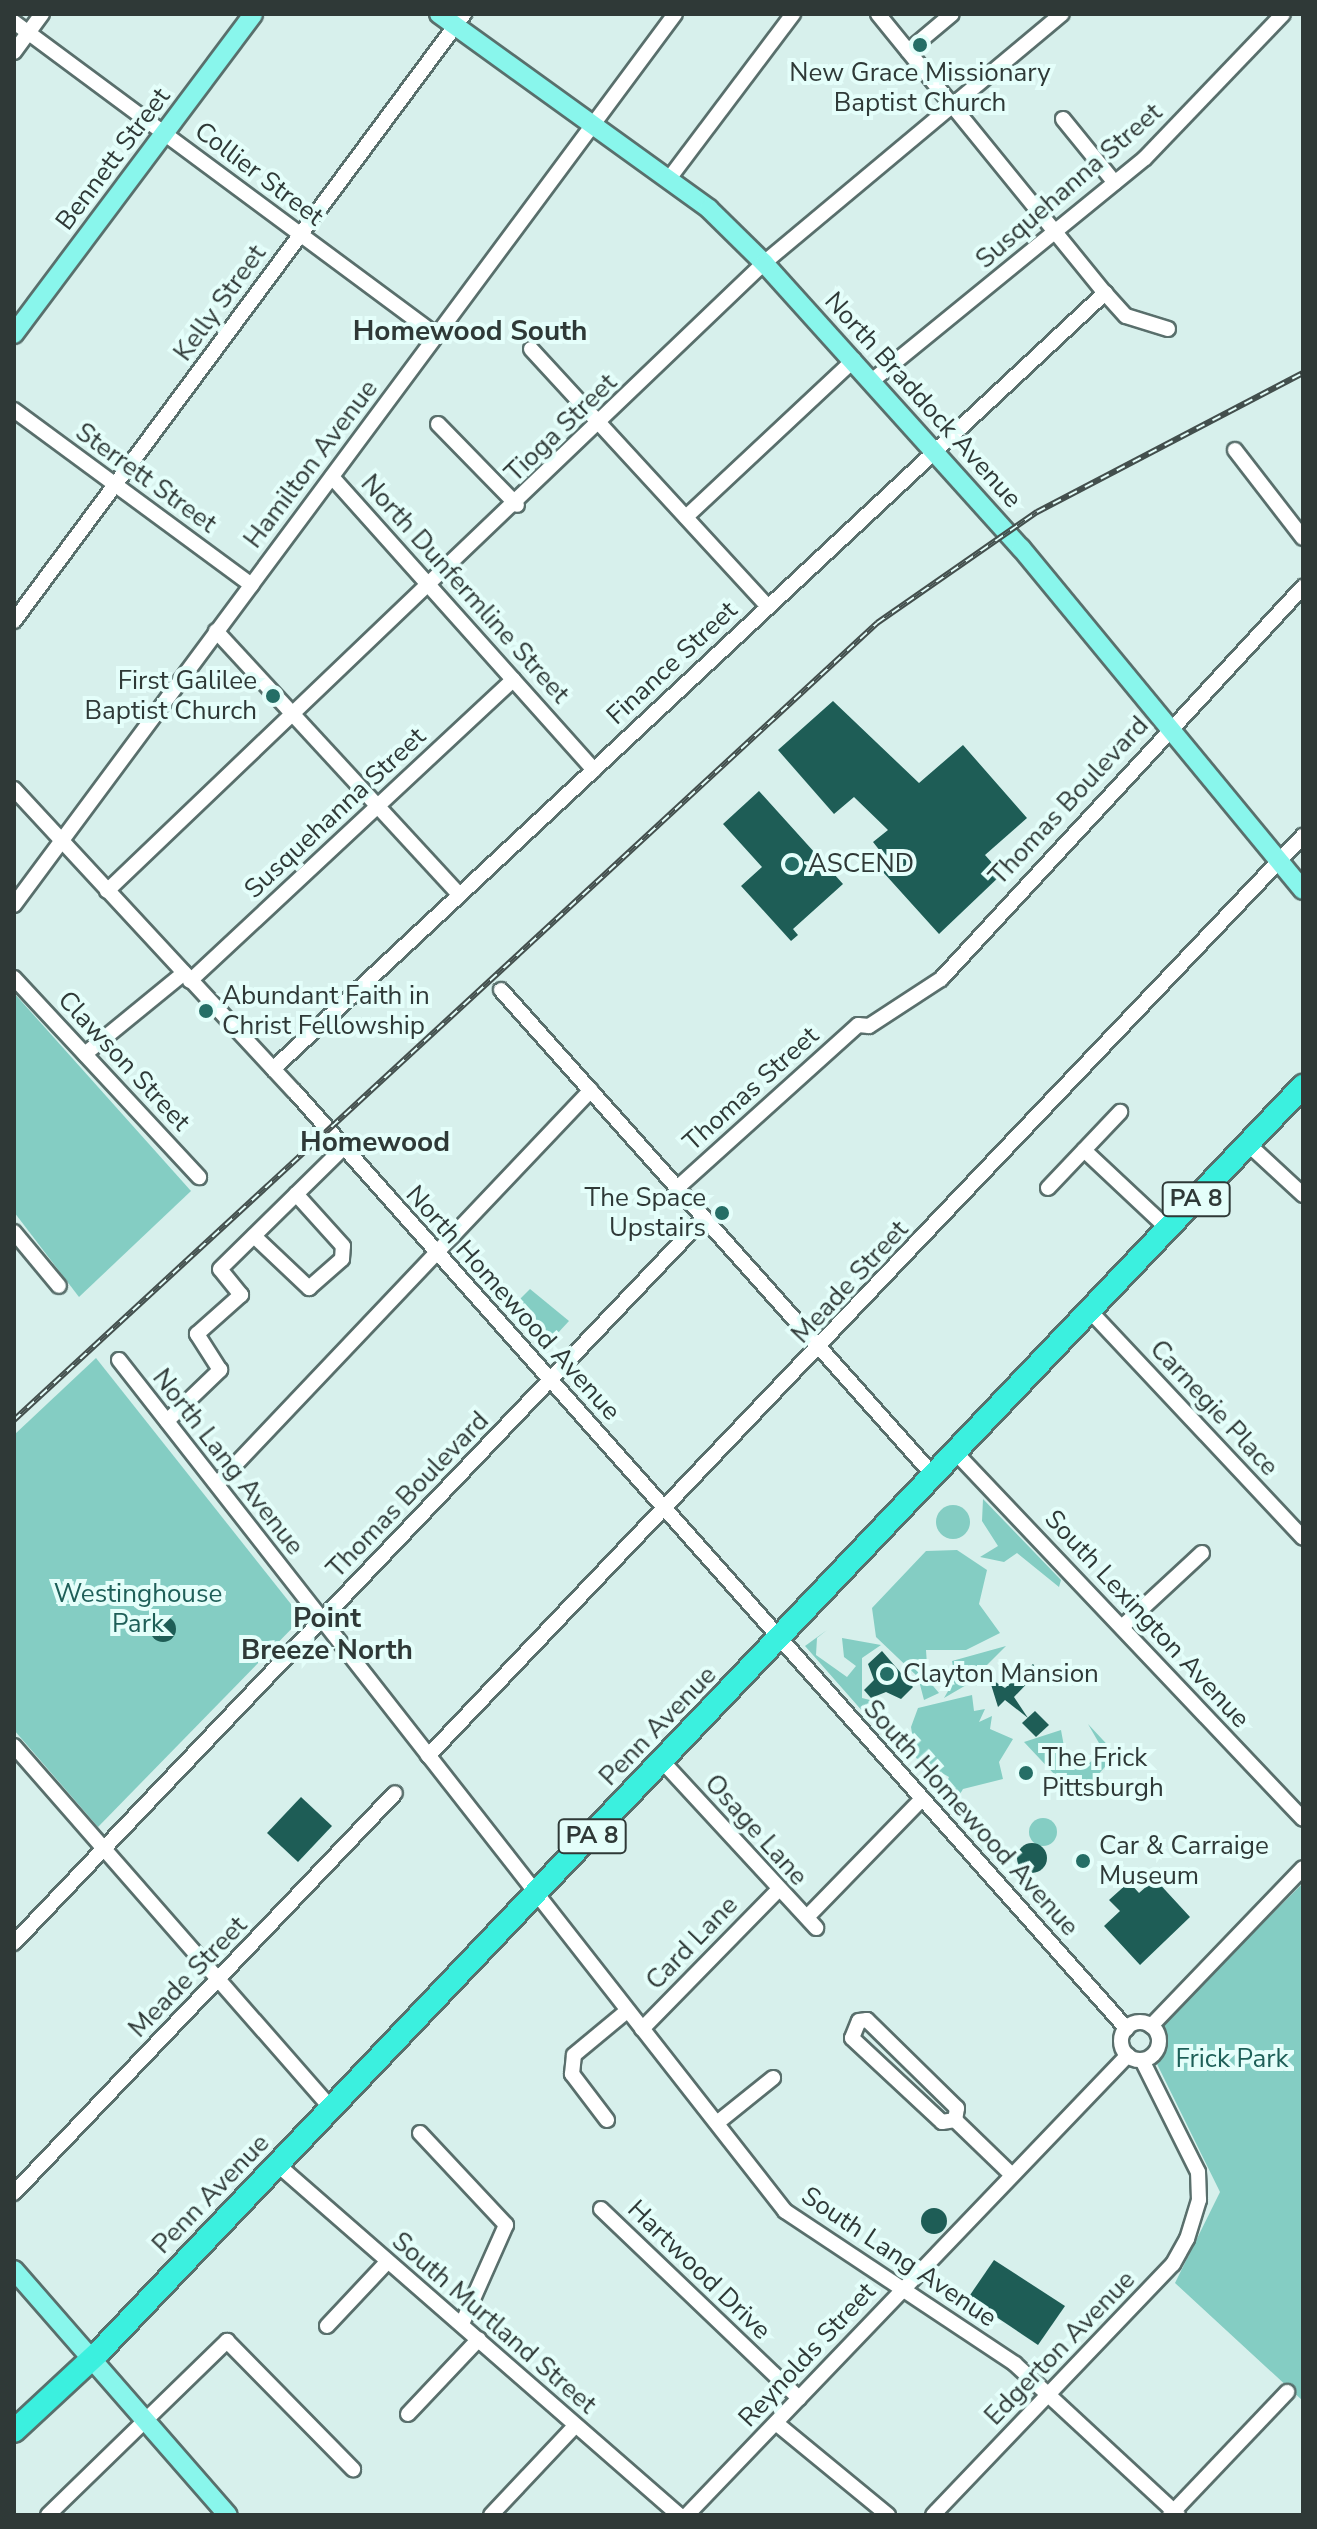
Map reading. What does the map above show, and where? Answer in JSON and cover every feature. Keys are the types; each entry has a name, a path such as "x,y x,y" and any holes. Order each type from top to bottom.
{"highway":[{"name":"Penn Avenue","path":"14,2431 92,2359 332,2109 1303,1086"}],"main road":[{"name":"Bennett Street","path":"14,334 253,14"},
{"name":"North Braddock Avenue","path":"439,14 460,20 593,126 668,180 764,263 935,451 1303,890"},
{"path":"14,2270 228,2515"}],"street":[{"path":"14,52 42,14"},
{"name":"Hamilton Avenue","path":"14,905 675,14"},
{"path":"668,180 793,14"},
{"path":"878,14 1126,316 1168,329"},
{"path":"908,51 952,14"},
{"name":"Tioga Street","path":"107,891 432,587 764,263 955,108 1062,14"},
{"name":"Susquehanna Street","path":"873,380 1115,183 1283,14"},
{"name":"Kelly Street","path":"14,621 460,20"},
{"name":"Collier Street","path":"14,22 436,335"},
{"path":"1063,119 1115,183"},
{"name":"Finance Street","path":"273,1069 1105,293"},
{"path":"531,349 768,607"},
{"path":"686,517 854,360"},
{"name":"Sterrett Street","path":"14,410 251,585"},
{"path":"438,424 517,505"},
{"path":"1235,450 1303,538"},
{"name":"North Dunfermline Street","path":"332,477 594,770"},
{"name":"Thomas Boulevard","path":"858,1025 869,1026 941,979 1168,729 1303,587"},
{"path":"216,631 460,895"},
{"name":"Susquehanna Street","path":"85,1054 187,977 513,680"},
{"name":"North Homewood Avenue","path":"14,789 273,1069 780,1639"},
{"name":"Meade Street","path":"428,1756 665,1511 1303,836"},
{"name":"Clawson Street","path":"14,978 199,1177"},
{"path":"501,990 934,1476"},
{"name":"Thomas Street","path":"676,1189 858,1025"},
{"path":"217,1484 591,1090"},
{"path":"1048,1188 1120,1112"},
{"path":"1248,1144 1303,1195"},
{"path":"167,1421 220,1370 197,1334 241,1295 220,1269 343,1148"},
{"path":"1084,1150 1168,1229"},
{"path":"254,1236 309,1288 342,1259 343,1246 296,1194"},
{"name":"Thomas Boulevard","path":"14,1943 704,1218"},
{"path":"14,1232 59,1286"},
{"name":"Carnegie Place","path":"1090,1311 1303,1538"},
{"name":"North Lang Avenue","path":"119,1360 536,1895"},
{"name":"South Lexington Avenue","path":"956,1453 1303,1819"},
{"path":"1122,1627 1202,1553"},
{"name":"South Homewood Avenue","path":"780,1639 1127,2029"},
{"path":"14,1746 332,2109"},
{"name":"Osage Lane","path":"663,1762 777,1891 813,1921 922,1799"},
{"name":"Meade Street","path":"14,2193 395,1793"},
{"path":"1151,2026 1158,2047 1135,2058 1127,2029 1151,2026 1303,1868"},
{"name":"Card Lane","path":"642,2029 777,1891"},
{"name":"South Lang Avenue","path":"536,1895 785,2211 1049,2392 1174,2514"},
{"path":"607,2120 572,2074 574,2055 627,2011"},
{"path":"867,2020 957,2108 955,2120 942,2122 852,2038 859,2021 867,2020"},
{"name":"Reynolds Street","path":"687,2515 1012,2175 1135,2058"},
{"name":"Edgerton Avenue","path":"933,2515 1173,2264 1199,2200 1198,2172 1135,2058"},
{"path":"717,2123 773,2078"},
{"path":"955,2120 1012,2175"},
{"path":"420,2133 506,2225 462,2324"},
{"name":"South Murtland Street","path":"278,2165 679,2515"},
{"name":"Hartwood Drive","path":"601,2209 799,2398"},
{"path":"327,2326 387,2262"},
{"path":"408,2414 479,2339"},
{"path":"48,2515 67,2509 227,2341 353,2469"},
{"path":"1174,2514 1287,2392"},
{"path":"776,2423 888,2515"},
{"path":"491,2515 575,2426"}],"green space":[{"path":"14,993 191,1191 79,1297 14,1212"},
{"path":"530,1289 569,1321 544,1348 509,1310"},
{"name":"Westinghouse Park","path":"96,1358 302,1618 98,1827 14,1730 14,1435"},
{"path":"983,1499 1061,1580 1059,1587 1017,1553 1004,1562 980,1557 998,1546 982,1521"},
{"path":"953,1505 965,1510 970,1522 965,1534 953,1539 941,1534 936,1522 941,1510"},
{"path":"957,1550 987,1570 979,1604 1000,1633 966,1650 926,1650 928,1680 939,1693 924,1700 918,1677 876,1637 872,1608 926,1551"},
{"path":"827,1630 817,1638 816,1655 847,1677 856,1666 844,1657 842,1638 881,1645 862,1658 862,1698 874,1701 864,1713 805,1646"},
{"path":"1006,1646 968,1684 944,1698 955,1679 952,1661"},
{"path":"972,1695 974,1711 985,1709 979,1722 992,1716 990,1729 1013,1739 999,1762 1003,1779 963,1789 957,1799 944,1789 949,1777 916,1758 911,1727 918,1708"},
{"path":"1088,1724 1116,1754 1086,1789 1071,1792 1024,1742 1061,1730 1065,1752 1083,1769 1103,1750"},
{"path":"1043,1818 1053,1822 1057,1832 1053,1842 1043,1846 1033,1842 1029,1832 1033,1822"},
{"name":"Frick Park","path":"1303,1883 1303,2401 1175,2283 1220,2192 1157,2064 1164,2022"}],"building":[{"path":"833,701 919,783 963,745 1027,818 985,855 1002,874 939,934 883,872 892,866 873,842 888,830 854,797 834,814 778,750"},
{"name":"ASCEND","path":"759,791 843,884 793,929 798,935 791,941 741,886 762,867 723,824"},
{"path":"163,1616 172,1620 176,1629 172,1638 163,1642 154,1638 150,1629 154,1620"},
{"name":"Clayton Mansion","path":"882,1651 913,1687 901,1699 886,1692 871,1698 864,1690 874,1680 868,1664"},
{"path":"1033,1664 1039,1671 1014,1697 1028,1718 1005,1700 998,1707 989,1678 1005,1688"},
{"path":"1035,1711 1049,1725 1036,1737 1022,1723"},
{"path":"301,1797 332,1826 298,1862 267,1833"},
{"path":"1032,1843 1038,1844 1046,1852 1046,1864 1038,1872 1032,1873 1026,1872 1018,1864 1017,1858 1018,1852 1026,1844"},
{"path":"1155,1879 1190,1917 1140,1965 1104,1926 1120,1911 1109,1900 1129,1882 1139,1893"},
{"path":"934,2208 943,2212 947,2221 943,2230 934,2234 925,2230 921,2221 925,2212"},
{"path":"994,2260 1065,2306 1038,2345 968,2298"}],"railway":[{"path":"14,1420 877,623 1037,512 1303,373"}],"place":[{"name":"New Grace Missionary Baptist Church","path":"920,45"},
{"name":"First Galilee Baptist Church","path":"273,696"},
{"name":"ASCEND","path":"792,864"},
{"name":"Abundant Faith in Christ Fellowship","path":"206,1011"},
{"name":"The Space Upstairs","path":"722,1213"},
{"name":"Clayton Mansion","path":"887,1674"},
{"name":"The Frick Pittsburgh","path":"1026,1773"},
{"name":"Car & Carraige Museum","path":"1083,1861"}],"district":[{"name":"Homewood South","path":"470,331"},
{"name":"Homewood","path":"375,1142"},
{"name":"Point Breeze North","path":"327,1634"}]}
